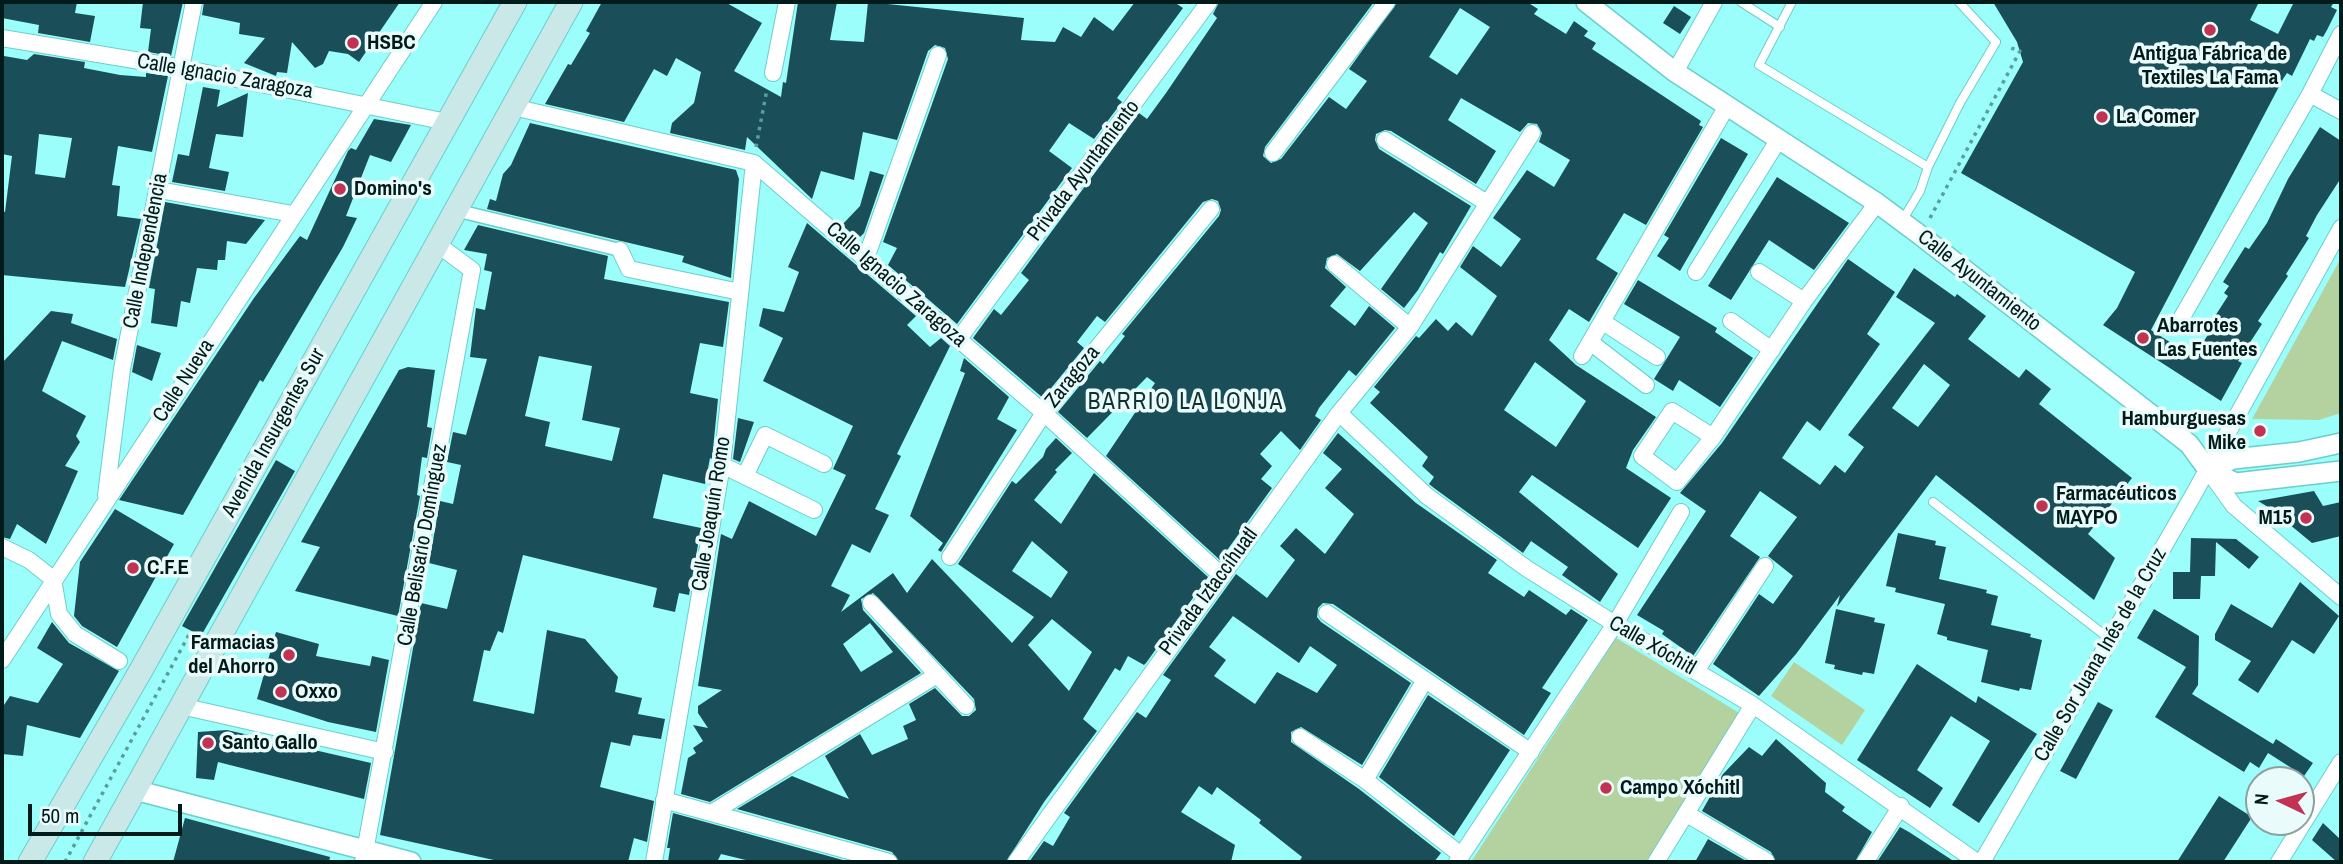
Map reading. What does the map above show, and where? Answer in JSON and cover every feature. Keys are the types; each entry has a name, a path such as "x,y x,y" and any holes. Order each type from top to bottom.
{"main road":[{"name":"Avenida Insurgentes Sur","path":"30,862 134,684 514,2"},
{"path":"95,862 571,2"}],"street":[{"name":"Calle Independencia","path":"105,501 122,369 194,2"},
{"path":"367,104 434,2"},
{"path":"773,81 787,2"},
{"name":"Privada Ayuntamiento","path":"958,340 1209,2"},
{"path":"1273,153 1387,2"},
{"name":"Calle Ayuntamiento","path":"1586,2 1675,72 1902,221 2189,444 2234,506 2341,597"},
{"path":"1675,72 1714,2"},
{"path":"2178,324 2310,94 2341,34"},
{"name":"Calle Ignacio Zaragoza","path":"2,38 182,68 447,122"},
{"path":"866,258 937,55"},
{"path":"2310,94 2341,111"},
{"name":"Calle Nueva","path":"2,660 367,104"},
{"path":"1646,385 1586,349 1727,106"},
{"name":"Calle Ignacio Zaragoza","path":"513,107 754,163 1044,413 1221,575"},
{"name":"Privada Iztaccíhuatl","path":"1016,862 1339,413 1410,327 1532,133"},
{"path":"1696,272 1779,139"},
{"path":"1385,140 1487,203"},
{"name":"Calle Joaquín Romo","path":"654,862 722,465 754,163"},
{"path":"159,190 293,214"},
{"path":"1713,437 1672,411 1642,456 1678,482 1713,437 1804,301 1877,203"},
{"name":"Zaragoza","path":"950,557 1044,413 1212,209"},
{"path":"456,211 620,250 629,269 740,292"},
{"name":"Calle Sor Juana Inés de la Cruz","path":"1980,862 2208,470 2341,228"},
{"name":"Calle Belisario Domínguez","path":"364,856 472,270 436,244"},
{"path":"1335,264 1410,327"},
{"path":"1759,272 1804,301"},
{"path":"1602,321 1657,357"},
{"path":"1731,321 1772,350"},
{"name":"Calle Xóchitl","path":"1339,413 1427,496 1527,568 1615,624 1753,705 1980,862"},
{"path":"744,476 765,435 824,464"},
{"path":"2208,470 2233,459 2299,452 2341,443"},
{"path":"722,465 814,510"},
{"path":"2208,470 2235,483 2341,471"},
{"path":"1300,737 1365,779 1459,859 1615,624 1681,512"},
{"path":"2,547 29,560 53,579 60,614 75,634 120,661"},
{"path":"1696,671 1765,566"},
{"path":"870,603 966,706"},
{"path":"1327,613 1531,752"},
{"path":"713,811 937,675"},
{"path":"1365,779 1425,680"},
{"path":"1656,862 1753,705"},
{"path":"181,706 385,752"},
{"path":"2279,862 2341,762"},
{"path":"135,790 364,856 411,862"},
{"path":"664,800 713,811 889,862"},
{"path":"1865,862 1901,806"},
{"path":"1687,814 1766,861"}],"lane":[{"path":"1741,2 1780,27"},
{"path":"1791,2 1759,65 1928,167"},
{"path":"1902,221 1996,42 1959,2"},
{"path":"1933,502 2111,639"}],"path":[{"path":"1920,235 2020,51"},
{"path":"754,163 767,87 773,81"},
{"path":"65,862 191,631"}],"green space":[{"path":"2341,258 2341,413 2319,420 2252,419"},
{"name":"Campo Xóchitl","path":"1616,638 1741,714 1646,862 1471,862"},
{"path":"1794,662 1865,710 1842,745 1771,696"}],"building":[{"path":"2,2 77,2 75,13 95,16 90,42 38,33 39,25 2,18"},
{"path":"143,2 183,2 171,56 148,52 151,29 140,28"},
{"path":"204,2 400,2 359,62 348,54 329,51 323,64 315,68 292,42 287,73 277,72 276,76 244,63 265,38 239,34 240,23 202,15"},
{"path":"602,2 725,2 762,23 734,71 781,97 783,82 786,83 798,2 837,2 830,40 864,42 868,2 1024,18 1021,40 1055,42 1063,27 1081,37 1094,17 1113,31 1135,2 1174,2 1183,8 1117,98 1122,102 1094,139 1069,123 1049,151 1072,168 957,324 888,265 897,248 883,242 948,59 945,48 935,45 928,51 897,140 863,132 854,180 821,171 812,199 747,137 745,150 670,133 672,123 694,103 701,72 676,58 667,76 654,69 624,122 545,104 590,33 586,31"},
{"path":"1219,2 1374,2 1265,147 1263,156 1271,163 1281,159 1329,97 1346,109 1367,81 1349,69 1397,2 1527,2 1538,9 1534,14 1566,34 1574,21 1588,31 1584,36 1596,43 1592,49 1701,121 1699,125 1703,127 1646,225 1624,213 1596,259 1618,273 1589,322 1569,309 1549,340 1576,365 1656,417 1633,450 1626,468 1671,498 1638,548 1532,475 1519,492 1618,574 1600,602 1562,575 1568,567 1531,541 1523,553 1429,484 1434,477 1422,466 1428,457 1370,403 1380,392 1374,387 1416,336 1419,338 1436,319 1448,331 1456,322 1472,336 1497,296 1460,267 1473,246 1501,267 1521,239 1493,218 1527,170 1554,187 1570,160 1539,142 1542,133 1537,124 1528,123 1520,132 1461,98 1448,120 1496,151 1476,184 1391,131 1385,130 1376,134 1375,140 1379,149 1471,206 1443,254 1440,252 1404,308 1381,289 1428,223 1414,212 1360,271 1337,254 1327,258 1325,268 1346,287 1330,306 1355,326 1369,306 1395,328 1356,376 1349,370 1319,408 1315,416 1321,420 1300,450 1281,431 1260,454 1272,466 1261,479 1272,488 1220,560 1106,456 1155,383 1147,377 1087,438 1058,412 1100,361 1103,364 1125,336 1122,334 1219,216 1221,210 1218,201 1212,199 1203,202 1105,322 1097,316 1077,342 1084,348 1043,398 973,338 994,309 1001,315 1029,280 1021,273 1139,113 1147,119 1217,18 1213,14","holes":["1460,8 1490,27 1457,75 1429,57","1535,362 1586,401 1556,447 1504,410"]},
{"path":"1993,2 2259,2 2250,20 2278,34 2294,2 2334,2 2331,7 2337,10 2327,30 2323,37 2317,35 2314,41 2310,39 2292,76 2287,73 2283,79 2151,330 2193,357 2212,329 2208,327 2228,296 2224,293 2229,286 2223,282 2245,247 2249,249 2267,223 2288,179 2320,127 2341,141 2341,178 2317,215 2306,236 2309,238 2286,274 2288,276 2258,321 2262,324 2238,361 2242,363 2221,401 2103,325 2117,308 2135,272 1961,173 2023,62 2017,42"},
{"path":"1674,6 1691,17 1680,34 1663,23"},
{"path":"34,54 85,62 84,68 120,75 146,77 146,73 168,76 152,152 118,146 112,185 120,186 117,216 141,219 125,287 2,275 2,211 5,212 12,156 2,154 2,68 4,56 27,60","holes":["39,134 72,138 65,178 35,174"]},
{"path":"203,87 220,90 217,107 248,93 243,137 216,134 209,168 229,172 225,191 172,182 178,154 189,156"},
{"path":"374,119 411,125 391,162 370,155 346,216 357,218 343,247 263,382 260,380 183,515 119,500 254,298 300,236 307,240 348,151 351,148 356,150"},
{"path":"530,123 736,170 739,179 731,278 682,262 684,256 487,209 490,199 496,201 503,174 511,165"},
{"path":"1721,138 1748,154 1680,271 1657,256 1669,238 1664,235"},
{"path":"870,171 884,175 864,233 858,239 842,225 860,206"},
{"path":"1777,177 1849,223 1814,270 1769,240 1731,300 1708,286"},
{"path":"165,202 265,220 246,244 227,241 225,260 218,260 217,270 197,268 190,303 181,301 177,327 151,323 155,289 149,288"},
{"path":"807,223 916,316 907,325 930,347 941,338 950,346 897,454 901,456 875,509 889,515 870,553 852,544 831,586 850,595 841,612 893,573 907,593 932,559 1012,643 1034,617 958,564 1012,481 1016,484 1043,457 1056,438 1072,453 1055,470 1057,472 1034,500 1061,524 1094,473 1208,577 1144,665 1128,656 1120,671 1115,668 1083,719 1097,731 1044,802 1006,862 899,862 892,852 737,809 792,776 849,799 825,756 860,734 872,755 908,739 903,726 916,720 909,704 935,688 962,716 969,716 976,710 974,699 873,593 861,599 863,610 921,673 710,802 681,794 688,758 696,753 693,748 703,741 693,725 708,728 698,713 698,706 722,690 698,686 721,534 732,539 749,501 816,536 846,475 833,469 853,426 763,381 783,338 759,326 763,308 784,312 799,272 788,267","holes":["1032,541 1068,572 1051,598 1012,571","1052,619 1092,652 1069,691 1028,645","870,623 893,652 861,672 843,644"]},
{"path":"478,225 608,256 604,279 729,302 723,347 700,343 690,393 718,399 712,459 710,458 705,484 663,474 653,518 701,528 689,595 679,593 675,612 653,607 657,588 523,555 503,633 498,631 490,651 484,650 473,701 534,714 547,630 585,639 618,677 615,692 642,698 638,714 665,719 661,739 633,735 630,746 611,742 600,787 654,801 647,842 634,838 628,862 503,862 380,835 421,603 447,609 457,570 429,563 440,501 453,504 461,465 447,462 453,432 466,435 487,359 470,357 476,308 485,310 492,272 484,270 487,254 464,250","holes":["539,356 592,366 582,420 620,428 612,461 545,446 550,422 525,416"]},
{"path":"1848,259 1895,292 1867,334 1880,344 1820,431 1807,421 1782,458 1820,485 1835,465 1845,473 1864,447 1848,435 1935,323 1896,297 1914,268 1955,297 1957,294 1986,316 1968,339 2019,378 2026,369 2051,389 2039,404 2132,478 2088,534 2115,558 2094,600 1936,475 1837,607 1840,595 1796,654 1759,696 1713,664 1759,594 1773,604 1793,576 1768,556 1797,517 1760,491 1730,536 1760,557 1693,656 1662,634 1664,631 1637,615 1706,511 1680,493 1722,443","holes":["1924,364 1950,385 1918,427 1892,408"]},
{"path":"1638,280 1717,328 1715,332 1753,358 1720,407 1679,380 1673,391 1654,379 1680,337 1624,304"},
{"path":"51,311 73,314 71,323 117,339 113,360 62,341 42,391 86,416 76,436 80,442 65,466 78,471 46,544 17,524 10,539 2,537 2,363"},
{"path":"137,345 161,353 152,381 132,372"},
{"path":"964,358 1009,397 997,419 1017,430 941,552 938,550 943,543 910,516 965,373 960,371"},
{"path":"408,367 435,370 427,427 432,428 427,458 422,457 417,495 420,496 398,616 295,591 320,547 301,542 399,370"},
{"path":"738,418 754,422 740,462 733,459"},
{"path":"1338,433 1416,503 1497,560 1488,573 1524,597 1529,590 1566,615 1571,609 1588,620 1542,688 1551,693 1524,735 1333,604 1323,603 1318,608 1317,617 1321,622 1411,683 1362,765 1301,727 1291,732 1291,742 1359,789 1441,853 1434,862 1299,862 1302,857 1259,823 1261,820 1217,787 1212,795 1199,786 1181,812 1235,845 1231,862 1029,862 1044,841 1053,846 1070,817 1064,813 1137,712 1146,718 1171,680 1163,675 1236,574 1267,598 1295,560 1280,546 1296,528 1325,554 1354,514 1325,488 1342,469 1323,453","holes":["1233,616 1299,663 1310,646 1337,665 1317,693 1277,672 1255,704 1214,676 1226,660 1209,647"]},
{"path":"276,460 295,471 201,636 182,626"},
{"name":"M15","path":"2314,491 2323,506 2341,502 2341,536 2312,543 2283,519 2285,517 2258,501"},
{"path":"115,509 174,544 117,647 82,626 74,616 80,562"},
{"path":"1898,533 1936,541 1935,545 1946,547 1939,579 1987,590 1986,593 1998,596 1991,625 2031,634 2030,637 2042,640 2031,690 2020,688 2019,691 1981,682 1988,650 1947,640 1947,637 1937,634 1945,604 1895,592 1896,588 1886,586"},
{"path":"2191,538 2236,539 2259,557 2249,569 2216,542 2215,576 2201,576 2200,599 2173,599 2173,572 2190,572"},
{"path":"2300,582 2339,616 2314,654 2292,640 2258,693 2238,680 2251,661 2215,640 2215,634 2231,604 2272,628"},
{"path":"1836,609 1875,618 1874,622 1885,624 1874,674 1863,672 1862,675 1834,669 1835,665 1825,663"},
{"path":"2154,609 2199,636 2198,685 2192,694 2273,744 2276,739 2313,763 2311,766 2288,766 2268,753 2260,766 2250,762 2245,766 2244,772 2155,717 2186,667 2137,638"},
{"path":"52,622 69,643 119,671 80,738 27,725 23,756 2,754 2,708 10,696 38,703 63,664 37,648"},
{"path":"276,632 319,644 316,656 370,666 372,656 389,660 376,732 328,722 257,699"},
{"path":"1917,664 1976,703 1978,696 2037,734 1979,823 1952,805 1990,741 1951,716 1917,770 1943,788 1930,808 1857,760"},
{"path":"1428,695 1510,750 1454,836 1379,777"},
{"path":"2098,702 2113,710 2076,779 2060,771"},
{"path":"227,730 371,763 364,799 218,762 214,780 196,778 198,732"},
{"path":"1776,739 1826,783 1825,792 1845,807 1842,811 1872,832 1855,862 1776,862 1771,852 1702,811 1723,774 1749,747 1762,756"},
{"path":"2219,796 2245,813 2245,828 2223,862 2177,862"},
{"path":"673,813 850,862 754,862 721,854 717,862 668,862 670,848 667,848"},
{"path":"185,818 330,857 329,862 173,862"},
{"path":"2323,823 2341,840 2341,862 2337,862 2312,840"},
{"path":"1900,827 1909,832 1955,862 1877,862"},
{"path":"1708,839 1748,862 1695,862"}],"place":[{"name":"Antigua Fábrica de Textiles La Fama","path":"2210,30"},
{"name":"HSBC","path":"353,43"},
{"name":"La Comer","path":"2102,117"},
{"name":"Domino's","path":"340,189"},
{"name":"Abarrotes Las Fuentes","path":"2143,338"},
{"name":"Hamburguesas Mike","path":"2260,431"},
{"name":"Farmacéuticos MAYPO","path":"2042,506"},
{"name":"M15","path":"2306,518"},
{"name":"C.F.E","path":"133,568"},
{"name":"Farmacias del Ahorro","path":"289,655"},
{"name":"Oxxo","path":"281,692"},
{"name":"Santo Gallo","path":"208,743"},
{"name":"Campo Xóchitl","path":"1606,788"}],"district":[{"name":"BARRIO LA LONJA","path":"1186,403"}]}
